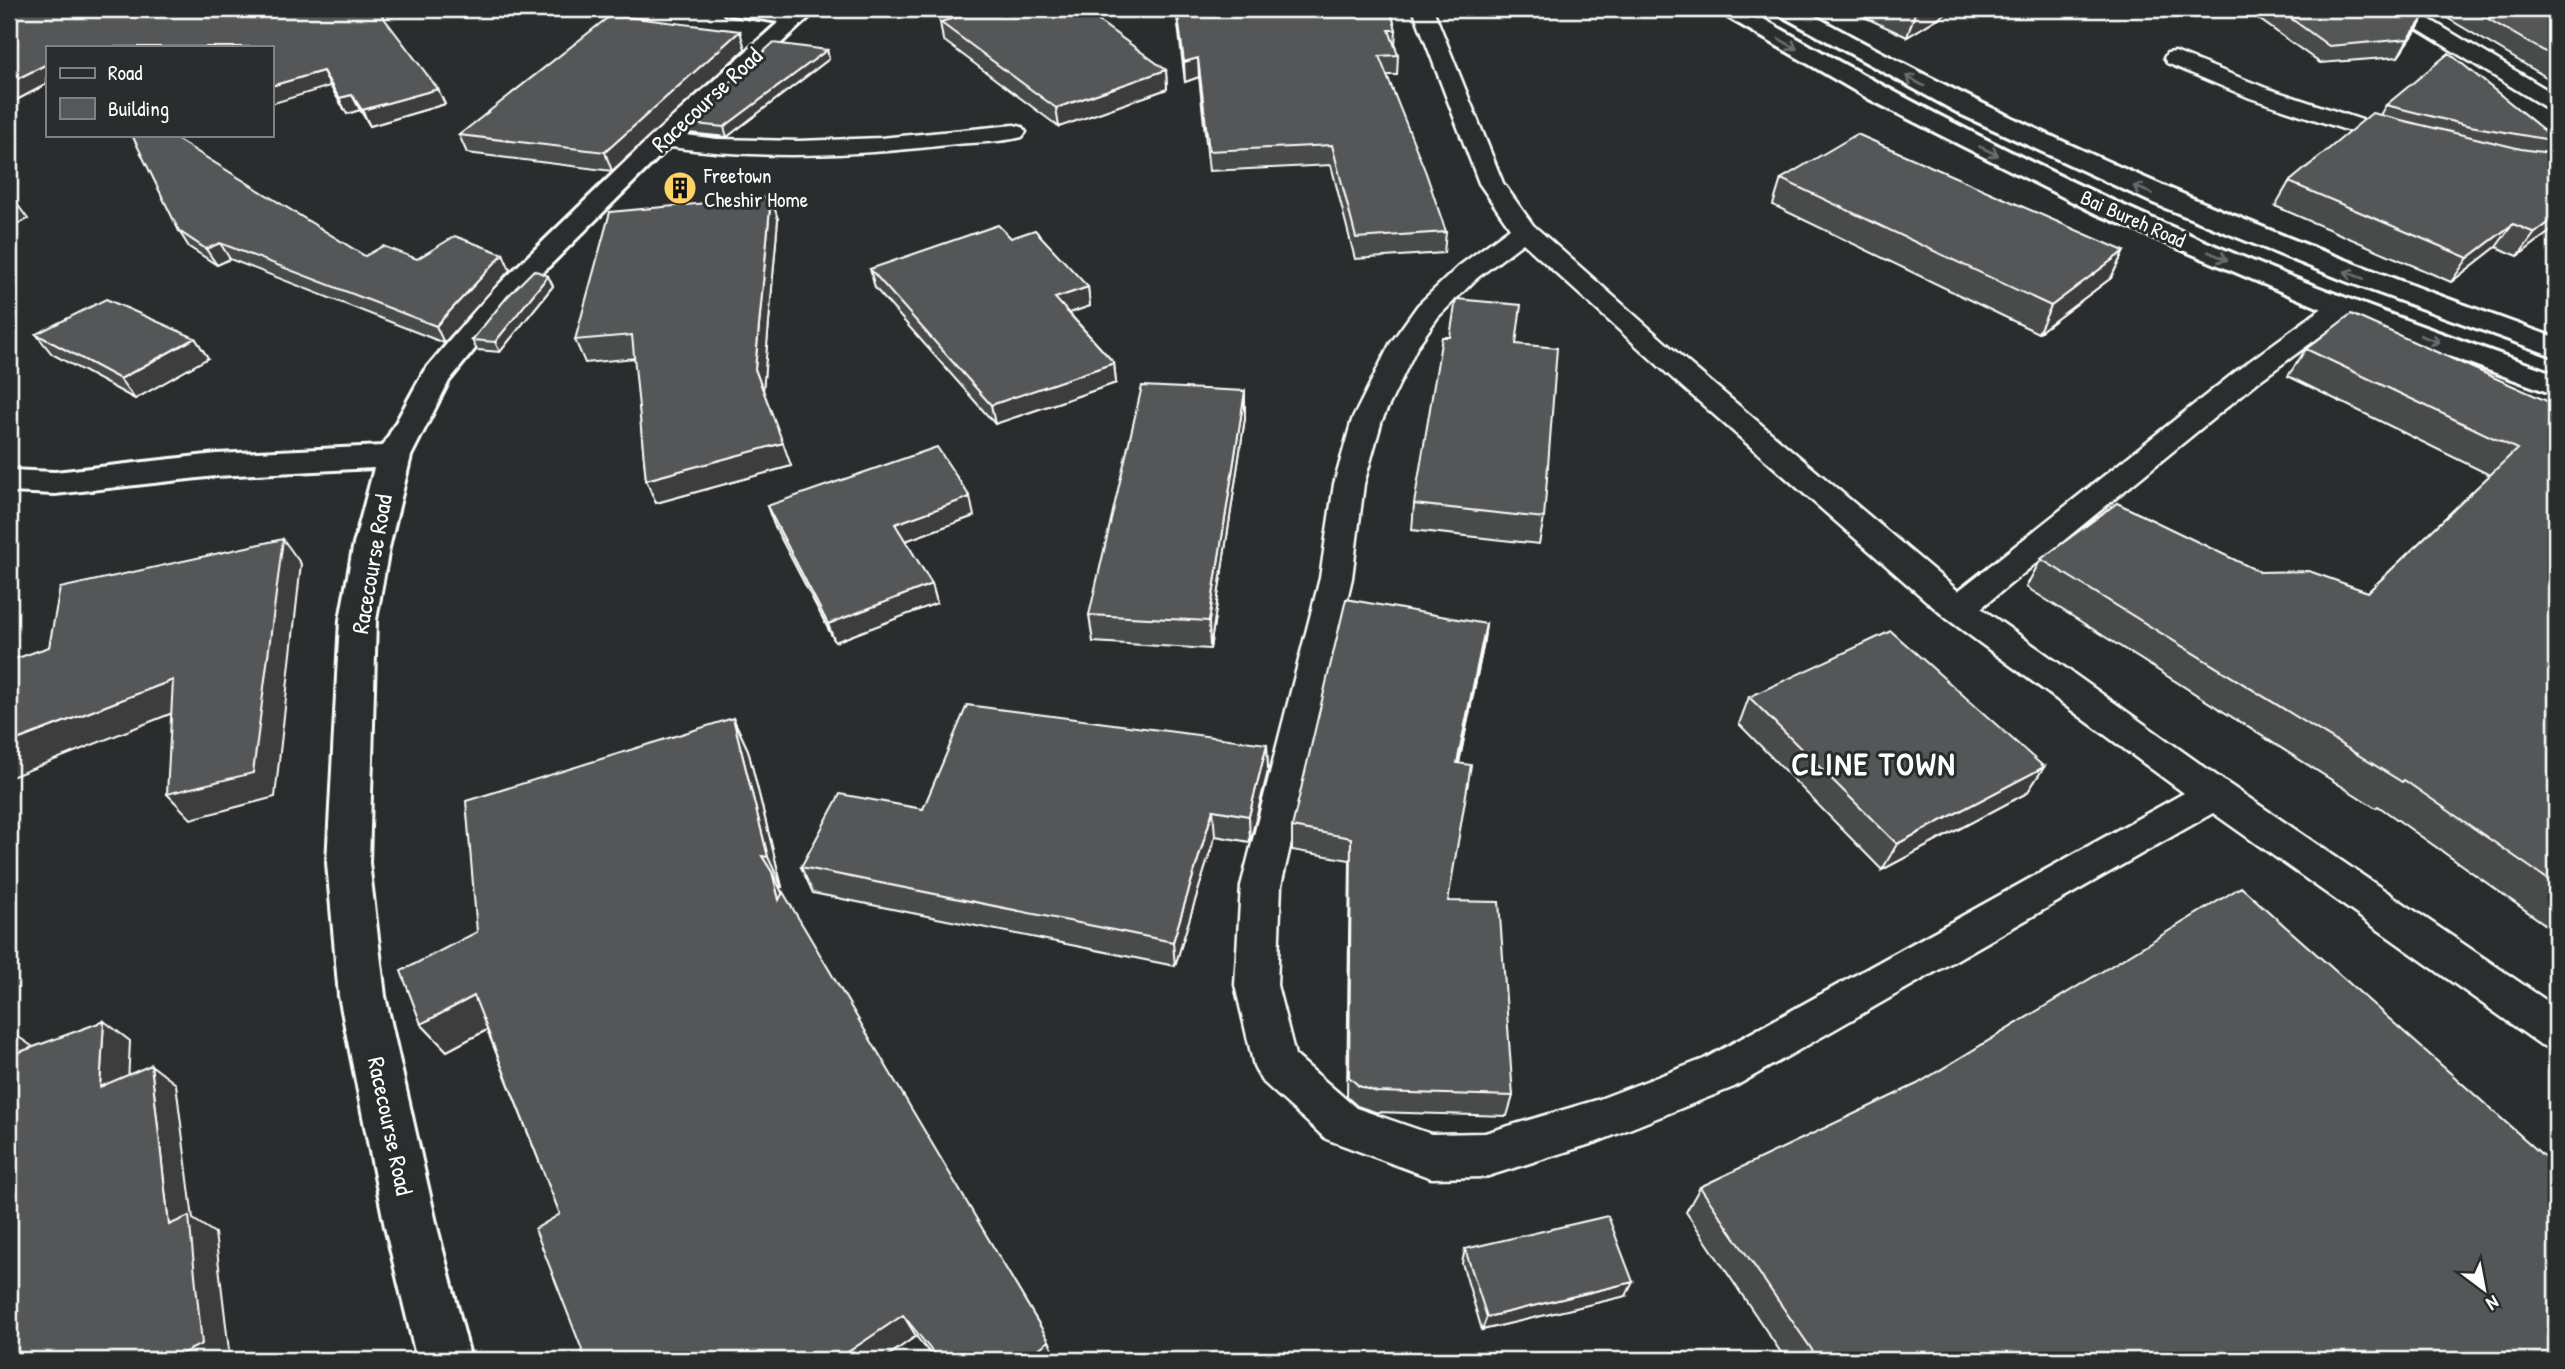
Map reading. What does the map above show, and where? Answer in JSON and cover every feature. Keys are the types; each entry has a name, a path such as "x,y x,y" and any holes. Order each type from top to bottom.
{"main road":[{"path":"733,9 802,13"},
{"name":"Bai Bureh Road","path":"1730,9 1904,109 2080,195 2343,307 2556,385"},
{"path":"1786,9 1943,95 2118,179 2382,286 2556,348"},
{"name":"Racecourse Road","path":"444,1360 411,1227 362,996 348,863 358,620 371,548 394,456 435,378 500,299 663,139 802,13"},
{"path":"9,481 55,482 216,465 394,456"}],"lane":[{"path":"1423,9 1491,183 1524,230 1682,372 1958,609 2214,794 2556,1031"},
{"path":"2398,9 2556,104"},
{"path":"2175,58 2258,93 2427,147"},
{"path":"663,139 750,149 878,145 1014,132"},
{"path":"1524,230 1468,272 1428,311 1404,344 1367,420 1349,484 1333,590 1261,886 1256,985 1276,1066 1342,1124 1431,1156 1485,1155 1597,1121 1719,1073 2214,794"},
{"path":"1958,609 2249,375 2343,307"}],"building":[{"path":"9,9 377,9 438,89 362,110 352,95 339,98 323,71 273,85 273,46 46,46 46,64 9,83"},
{"path":"988,9 1082,9 1166,70 1056,108 940,22"},
{"path":"1177,9 1390,9 1396,30 1389,30 1398,55 1379,56 1426,173 1446,232 1356,238 1332,145 1209,151 1198,58 1184,62"},
{"path":"1905,9 1922,9 1915,13"},
{"path":"2278,9 2418,9 2426,14 2408,39 2329,46"},
{"path":"2471,9 2556,9 2556,58"},
{"path":"611,15 740,31 605,152 459,135"},
{"path":"773,43 827,50 724,127 685,123"},
{"path":"2449,53 2556,141 2470,126 2386,105"},
{"path":"2372,113 2521,149 2556,154 2556,217 2535,233 2513,224 2468,258 2289,182"},
{"path":"1857,134 2124,251 2051,306 1781,179"},
{"path":"132,136 172,136 365,256 383,246 417,259 455,236 503,254 436,326 220,243 206,249 179,231"},
{"path":"771,197 755,369 783,443 646,480 632,335 575,340 610,212"},
{"path":"9,199 17,204 9,207"},
{"path":"998,225 1011,238 1035,230 1088,287 1055,298 1114,363 991,405 870,269"},
{"path":"534,270 548,276 495,342 472,340 507,297"},
{"path":"106,299 195,338 120,379 36,334"},
{"path":"1456,299 1521,305 1516,344 1557,348 1544,518 1414,504 1442,337 1450,337"},
{"path":"2351,314 2556,405 2556,885 2404,780 2402,782 2041,559 2117,503 2260,572 2309,571 2368,592 2517,449 2306,349"},
{"path":"1142,386 1245,391 1209,621 1089,615"},
{"path":"937,447 970,497 895,524 932,584 828,624 767,506"},
{"path":"283,539 253,773 167,794 173,680 9,743 9,661 49,647 60,588"},
{"path":"1346,599 1486,624 1457,763 1471,765 1448,901 1499,902 1513,1096 1377,1092 1359,1086 1349,1077 1351,838 1292,827"},
{"path":"1891,631 2044,767 1897,844 1749,697"},
{"path":"967,705 1267,744 1249,816 1213,810 1173,942 801,867 840,794 923,809"},
{"path":"733,718 768,857 762,856 772,872 779,900 783,892 1049,1341 1023,1360 929,1360 935,1355 903,1315 836,1360 586,1360 535,1229 560,1214 474,996 421,1024 401,971 477,932 466,801"},
{"path":"2241,887 2556,1167 2556,1360 1819,1360 1700,1187 1917,1084"},
{"path":"104,1021 100,1087 151,1065 169,1225 189,1216 202,1344 169,1360 9,1360 9,1039 17,1036 17,1053"},
{"path":"1608,1216 1633,1282 1487,1317 1465,1249"}],"place":[{"name":"Freetown Cheshir Home","path":"680,188"}],"district":[{"name":"CLINE TOWN","path":"1874,764"}]}
